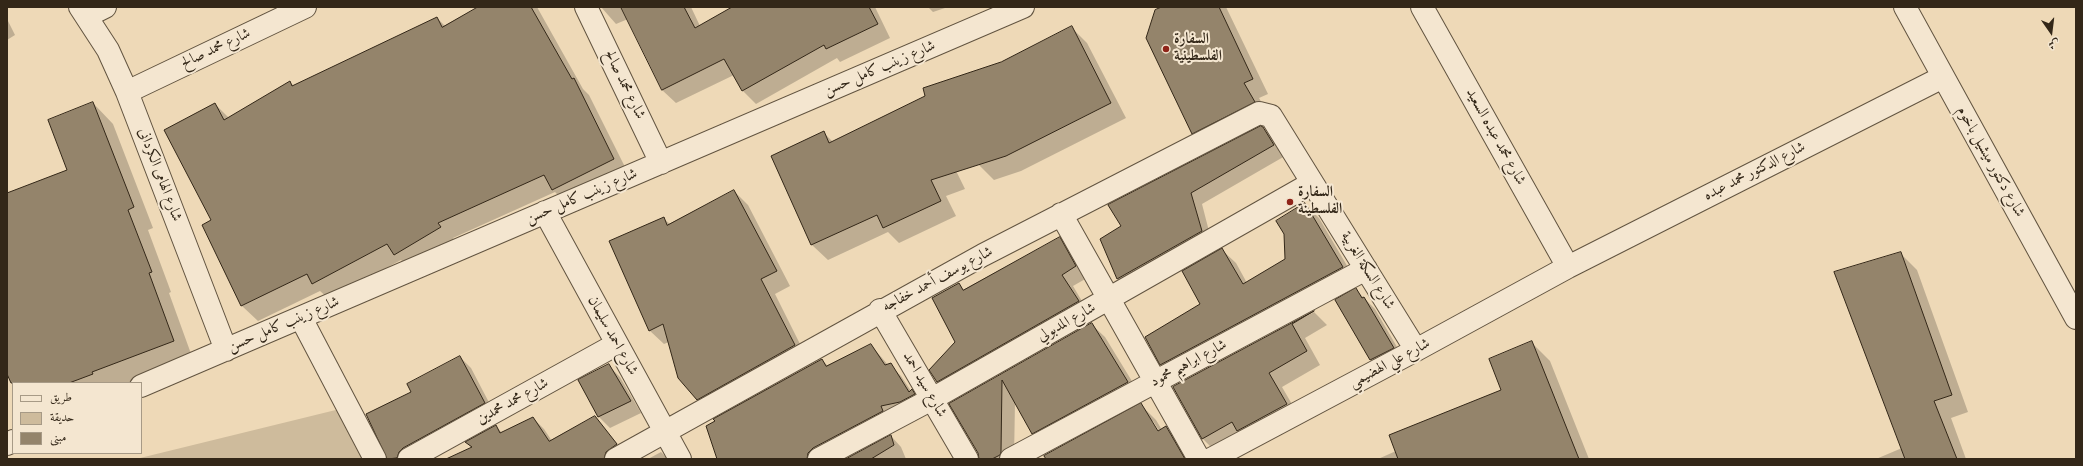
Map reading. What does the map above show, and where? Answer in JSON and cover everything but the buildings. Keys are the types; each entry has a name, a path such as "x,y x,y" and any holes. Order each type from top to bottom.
{"street":[{"name":"شارع محمد صالح","path":"127,92 305,7"},
{"name":"شارع محمد صالح","path":"586,7 661,163"},
{"name":"شارع زينب كامل حسن","path":"142,386 1023,7"},
{"name":"شارع محمد عبده السعيد","path":"1422,7 1568,267"},
{"name":"شارع دكتور ميشيل باخوم","path":"1904,7 2076,318"},
{"name":"شارع الهامى الكردانى","path":"91,10 127,92 226,350"},
{"name":"شارع الدكتور محمد عبده","path":"1568,267 1943,77"},
{"name":"شارع السكة الغربية","path":"1265,113 1271,116 1416,350"},
{"name":"شارع يوسف أحمد خفاجه","path":"616,459 880,310 1252,115 1265,113"},
{"name":"شارع المدبولي","path":"819,459 932,399 1109,300 1312,183"},
{"name":"شارع احمد سليمان","path":"545,212 680,459"},
{"path":"1061,214 1199,459"},
{"name":"شارع علي الهضيمي","path":"1211,459 1568,267"},
{"name":"شارع ابراهيم محمود","path":"1012,459 1366,269"},
{"name":"شارع سيد احمد","path":"880,310 967,459"},
{"path":"301,318 375,459"},
{"name":"شارع محمد محمدين","path":"409,459 617,344"}],"green space":[{"path":"348,407 370,459 136,459"}],"place":[{"name":"السفارة الفلسطينية","path":"1166,49"},
{"name":"السفارة الفلسطينة","path":"1290,202"}]}
